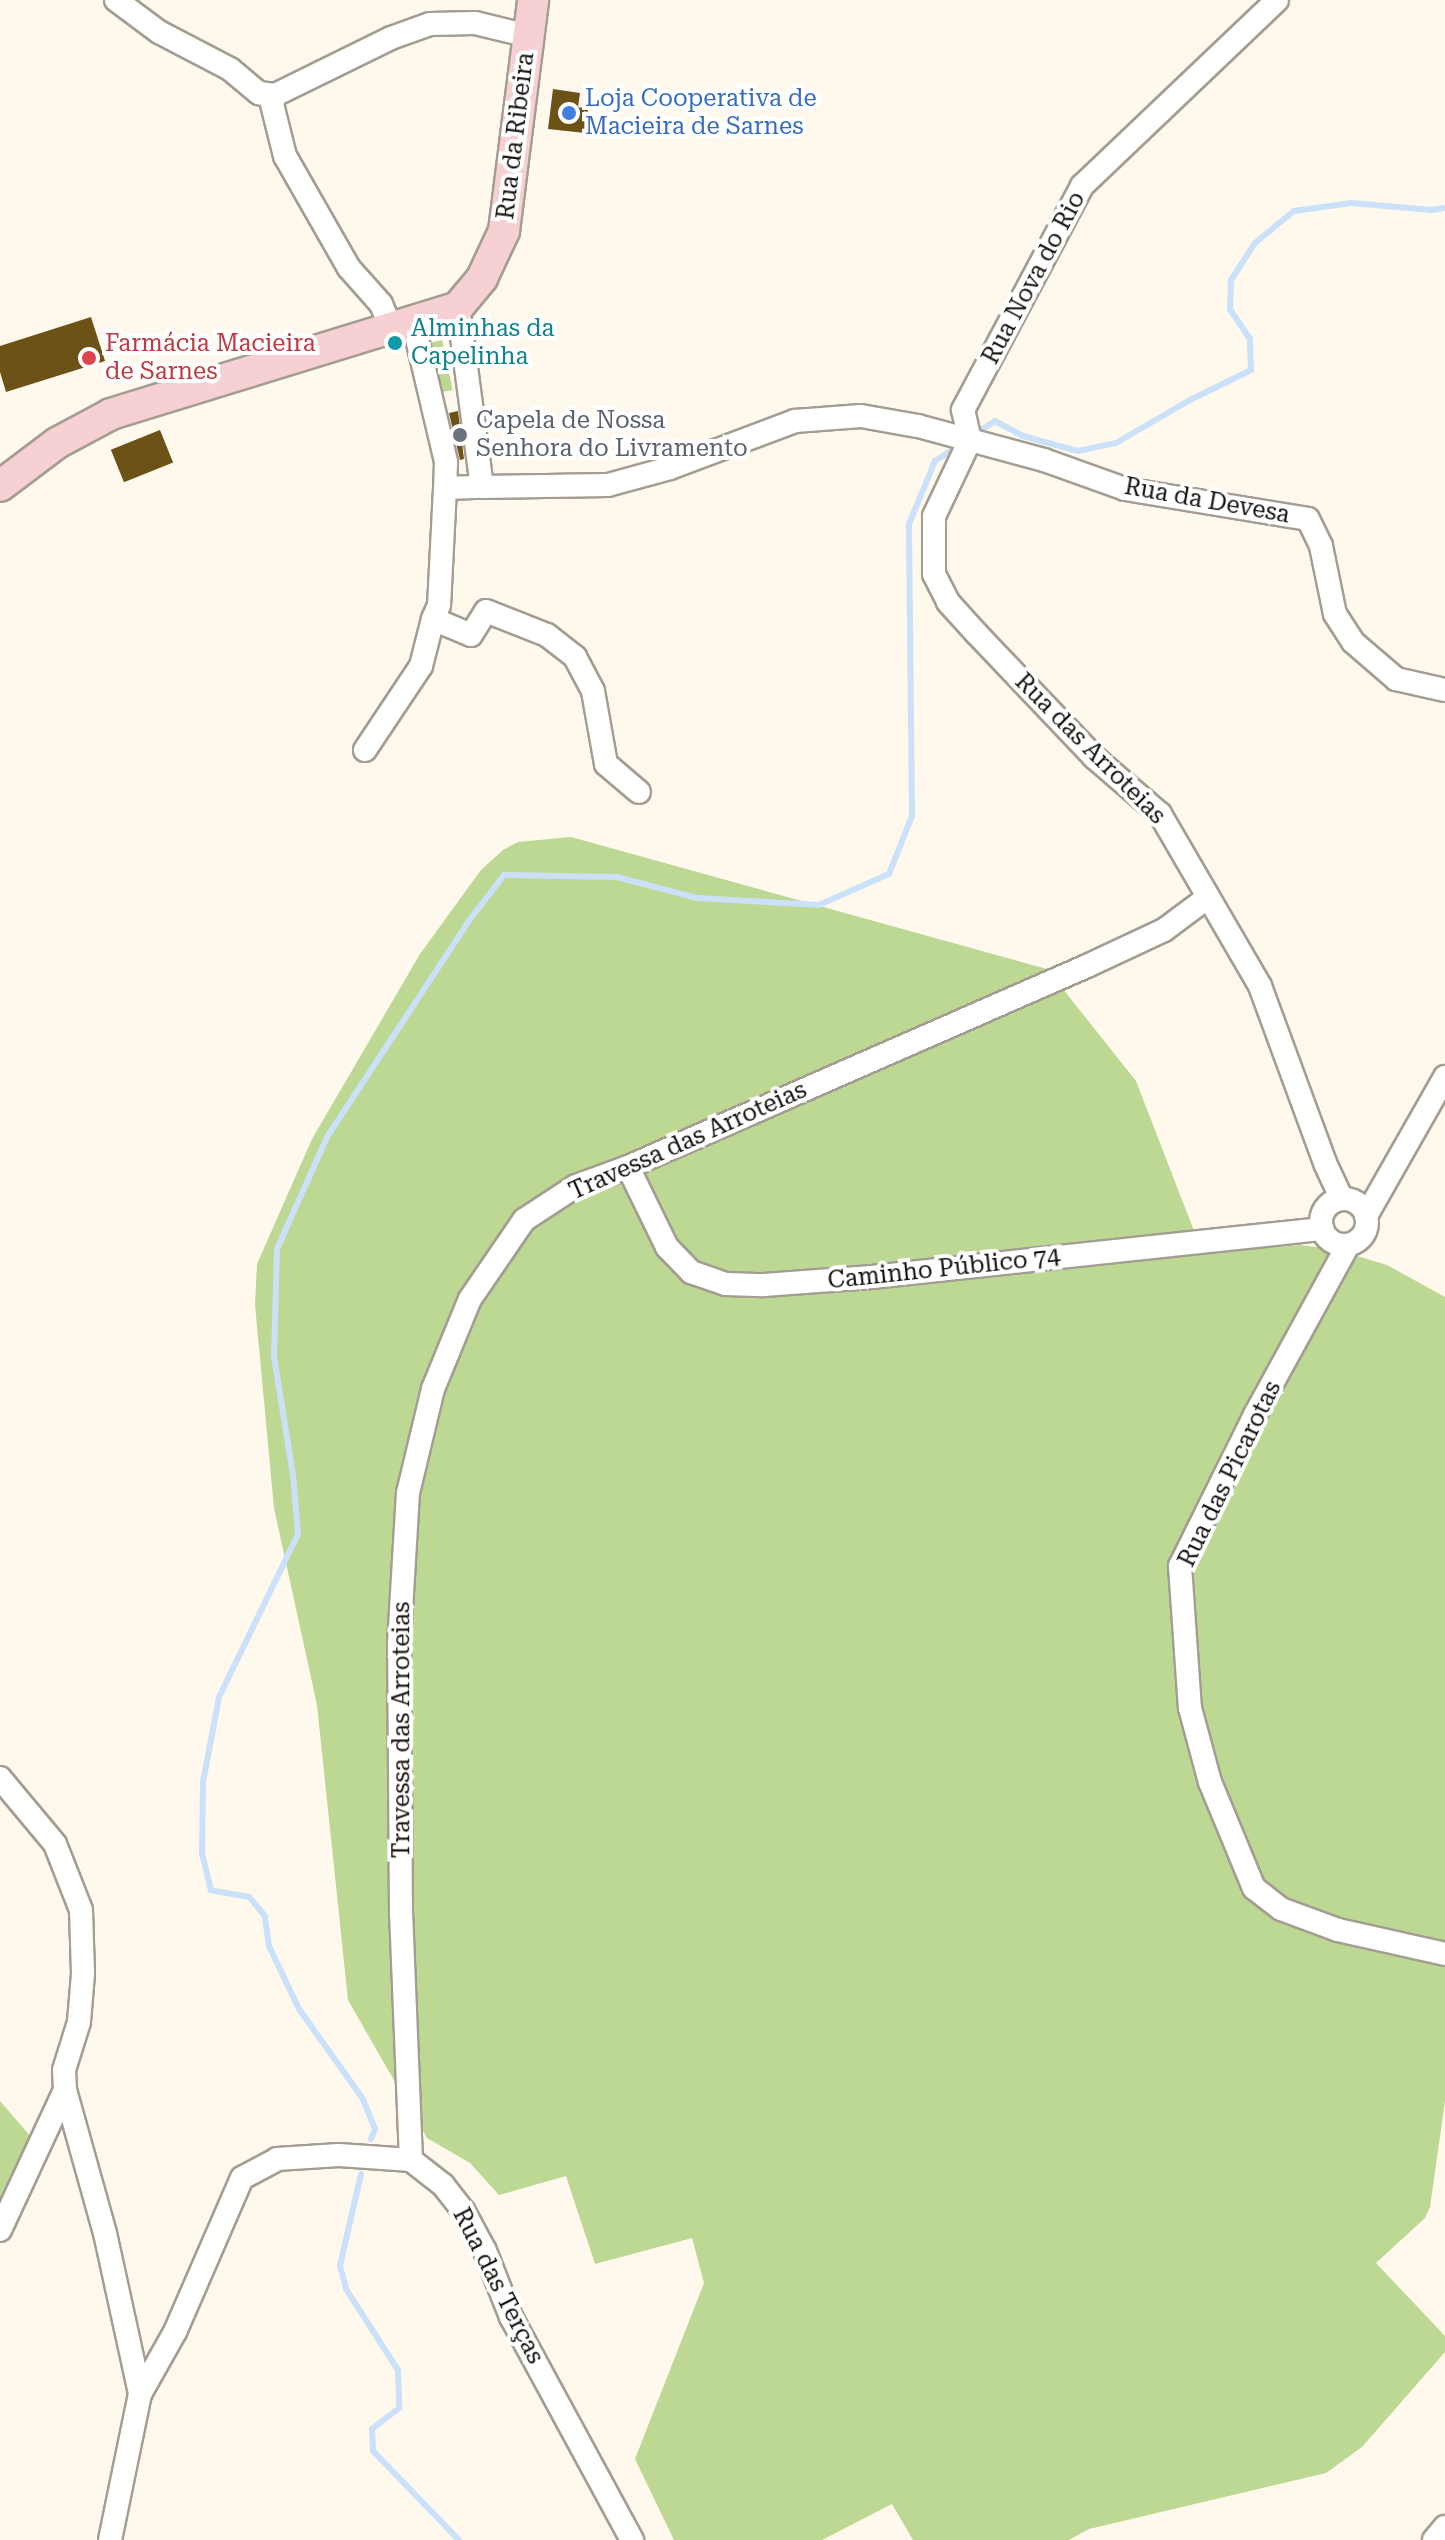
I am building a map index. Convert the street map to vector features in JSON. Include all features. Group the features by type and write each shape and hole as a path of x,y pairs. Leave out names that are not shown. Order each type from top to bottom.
{"main road":[{"name":"Rua da Ribeira","path":"458,307 482,278 504,231 533,0"},
{"path":"0,486 57,443 111,414 458,307"}],"street":[{"path":"116,0 159,32 230,69 259,93 275,95 391,38 430,24 475,23 529,36"},
{"name":"Rua Nova do Rio","path":"970,440 963,410 1082,186 1277,0"},
{"path":"275,95 272,104 285,156 349,268 402,325 446,462 439,605 421,666 365,750"},
{"path":"458,307 482,487"},
{"path":"445,488 608,485 670,468 795,421 861,416 970,440"},
{"name":"Rua da Devesa","path":"970,440 1044,460 1125,489 1308,519 1321,546 1335,614 1353,642 1396,679 1445,690"},
{"name":"Rua das Arroteias","path":"970,440 934,516 934,574 948,602 977,634 1094,757 1160,814 1260,986 1325,1163 1342,1199"},
{"path":"433,619 471,635 486,611 547,635 575,657 593,691 606,764 639,792"},
{"name":"Travessa das Arroteias","path":"411,2160 401,1914 399,1644 408,1493 433,1389 470,1299 524,1220 576,1186 628,1167 1100,960 1164,930 1207,898"},
{"path":"1366,1216 1356,1202 1342,1199 1325,1208 1322,1229 1331,1242 1348,1245 1364,1234 1366,1216 1445,1077"},
{"name":"Caminho Público 74","path":"628,1167 667,1247 691,1272 726,1284 764,1285 872,1277 1322,1229"},
{"name":"Rua das Picarotas","path":"1348,1245 1255,1415 1180,1566 1190,1708 1210,1782 1254,1888 1281,1909 1338,1930 1445,1954"},
{"path":"0,1778 55,1844 81,1910 83,1974 79,2022 64,2070 65,2090 105,2233 140,2394"},
{"path":"0,2230 65,2090"},
{"path":"110,2540 140,2394 175,2332 242,2178 277,2159 339,2155 411,2160"},
{"name":"Rua das Terças","path":"411,2160 443,2185 464,2212 485,2251 511,2317 632,2540"},
{"path":"1434,2540 1445,2527"}],"green space":[{"path":"442,340 453,390 440,393 429,343"},
{"path":"571,837 1047,969 1136,1081 1203,1254 1299,1245 1334,1249 1387,1265 1445,1297 1445,2101 1430,2207 1425,2218 1376,2263 1445,2336 1445,2352 1362,2447 1326,2473 1089,2529 1069,2540 913,2540 892,2504 822,2540 674,2540 635,2459 704,2283 692,2238 595,2264 566,2176 499,2195 470,2163 427,2138 348,2000 317,1705 274,1508 255,1305 257,1264 312,1139 420,954 481,870 503,850 518,842"},
{"path":"0,2101 32,2138 0,2212"}],"building":[{"name":"Loja Cooperativa de Macieira de Sarnes","path":"553,89 580,93 578,107 588,109 585,133 548,129"},
{"path":"91,317 105,361 6,392 0,372 0,346"},
{"path":"458,411 464,459 460,460 449,413"},
{"path":"160,430 173,462 124,482 111,450"}],"waterway":[{"path":"984,428 995,421 1023,436 1078,451 1116,443 1190,400 1251,370 1250,339 1230,309 1231,280 1255,243 1294,211 1351,203 1432,210 1445,208"},
{"path":"371,2139 375,2129 363,2099 299,2009 269,1946 265,1916 249,1897 211,1890 202,1854 203,1782 219,1697 298,1534 293,1475 274,1356 277,1249 327,1137 468,922 504,875 617,877 697,898 819,905 889,874 912,816 909,524 935,461 955,448"},
{"path":"361,2174 340,2266 346,2289 398,2370 399,2408 372,2429 373,2451 459,2540"}],"place":[{"name":"Loja Cooperativa de Macieira de Sarnes","path":"569,113"},
{"name":"Alminhas da Capelinha","path":"395,343"},
{"name":"Farmácia Macieira de Sarnes","path":"89,358"},
{"name":"Capela de Nossa Senhora do Livramento","path":"460,435"}]}
